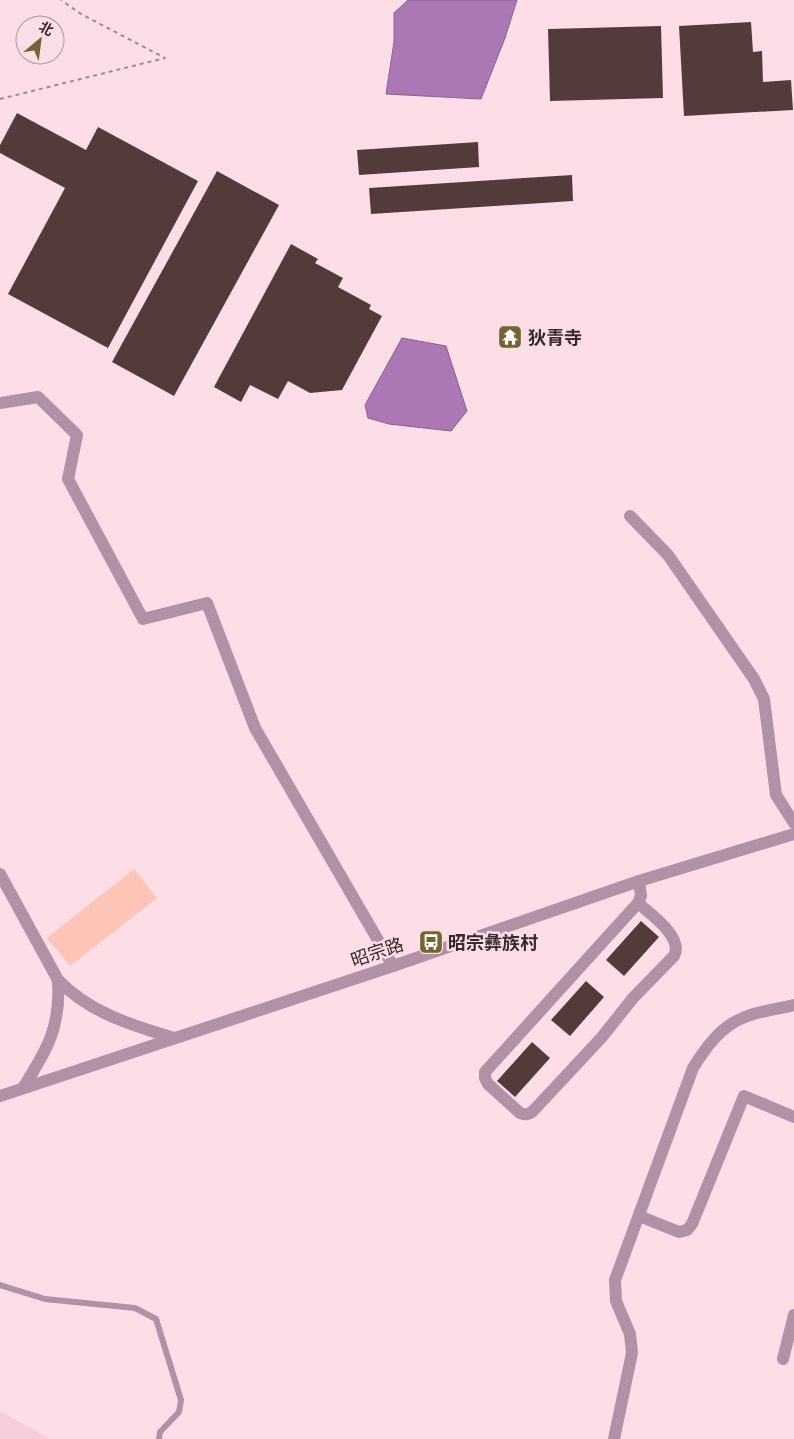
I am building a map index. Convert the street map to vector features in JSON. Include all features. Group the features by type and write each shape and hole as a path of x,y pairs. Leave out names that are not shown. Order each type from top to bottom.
{"street":[{"path":"0,403 38,397 77,435 68,479 143,619 207,603 254,728 393,966"},
{"path":"630,516 668,555 754,679 764,699 776,795 794,823"},
{"name":"昭宗路","path":"0,1096 393,966 639,881 794,834"},
{"path":"0,874 58,980 72,995 126,1023 174,1038"},
{"path":"638,903 669,931 675,940 676,952 674,956 633,998 602,1037 534,1110 530,1114 520,1113 488,1084 485,1072 638,903 641,896 639,881"},
{"path":"23,1088 51,1040 59,1002 58,980"},
{"path":"614,1439 632,1353 630,1334 616,1301 615,1280 694,1068 705,1049 722,1030 744,1017 794,1005"},
{"path":"639,1216 679,1232 687,1230 692,1224 744,1096 794,1117"},
{"path":"783,1359 794,1315"}],"lane":[{"path":"0,1285 45,1299 136,1308 156,1319 181,1400 179,1412 160,1432 159,1439"}],"path":[{"path":"0,99 165,58 81,14 61,0"}],"shaded area":[{"path":"408,0 517,0 505,38 481,99 386,94 394,42 394,13"},
{"path":"402,338 446,346 467,411 451,431 389,424 368,418 365,405"},
{"path":"134,869 157,898 70,966 47,938"},
{"path":"0,1411 50,1439 0,1439"}],"building":[{"path":"751,22 753,52 762,51 763,82 791,80 793,110 684,116 679,26"},
{"path":"661,26 663,98 550,101 548,29"},
{"path":"17,113 86,150 98,127 198,181 108,348 8,294 65,188 0,153 0,145"},
{"path":"478,142 479,167 359,175 357,150"},
{"path":"217,171 279,205 174,396 112,362"},
{"path":"572,175 573,201 371,214 369,188"},
{"path":"291,244 318,259 315,263 343,278 338,287 371,305 369,309 382,316 342,390 310,393 288,381 278,399 250,385 241,402 214,387"},
{"path":"641,921 659,937 624,976 606,960"},
{"path":"586,981 604,997 570,1036 551,1020"},
{"path":"532,1042 550,1058 515,1097 497,1081"}],"place":[{"name":"狄青寺","path":"510,337"},
{"name":"昭宗彝族村","path":"431,942"}]}
